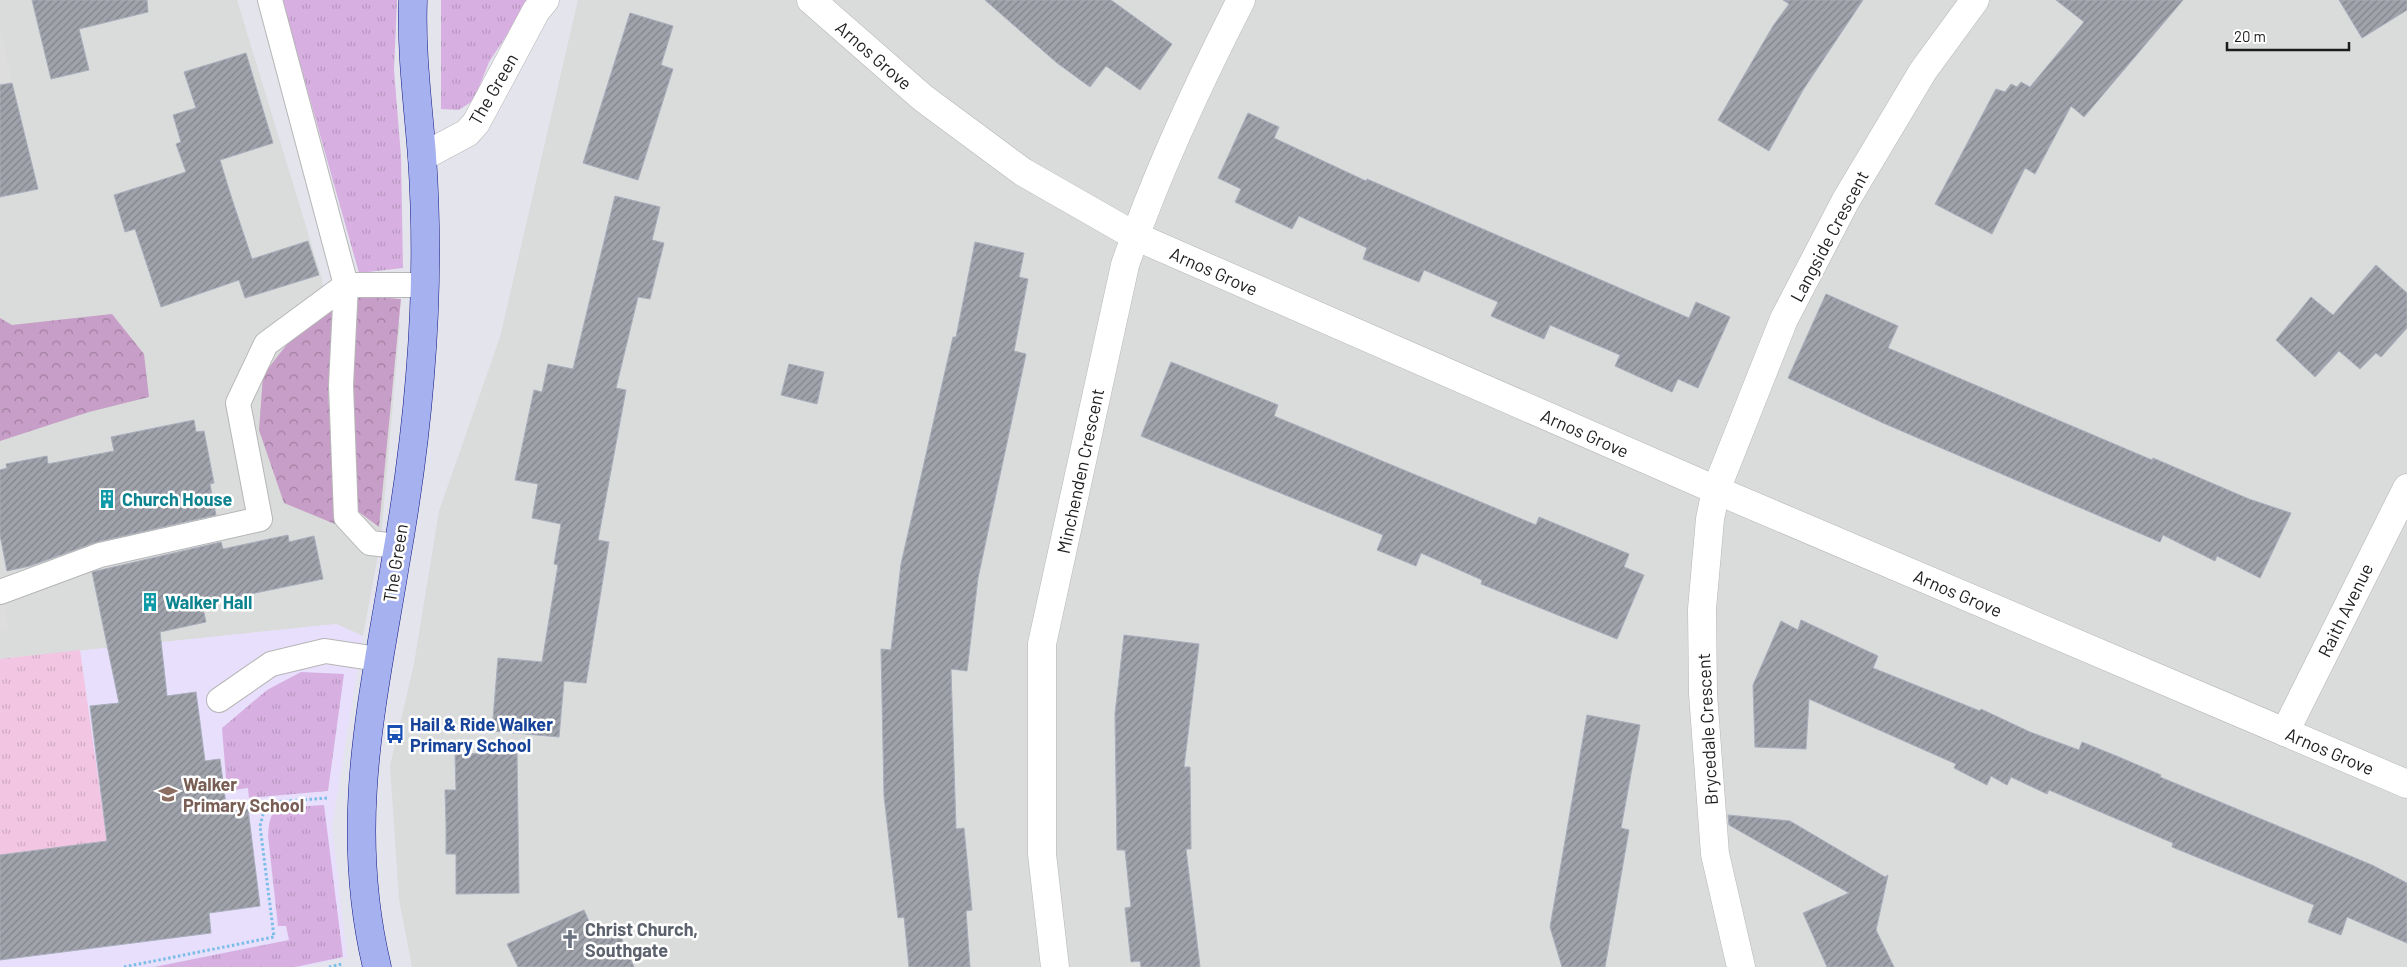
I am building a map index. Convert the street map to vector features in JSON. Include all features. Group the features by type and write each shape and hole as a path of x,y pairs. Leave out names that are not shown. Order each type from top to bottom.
{"main road":[{"name":"The Green","path":"376,967 362,885 361,795 365,745 398,546 420,376 424,285 422,157 414,83 413,0"}],"street":[{"name":"The Green","path":"422,157 467,133 476,123 536,11 545,0"},
{"name":"Arnos Grove","path":"811,0 923,98 1023,172 1135,236 1716,490 2407,784"},
{"name":"Minchenden Crescent","path":"1056,967 1042,854 1042,644 1125,265 1135,236 1196,93 1240,0"},
{"name":"Langside Crescent","path":"1716,490 1784,319 1846,200 1923,71 1975,0"},
{"name":"Raith Avenue","path":"2285,732 2407,488"},
{"name":"Brycedale Crescent","path":"1716,490 1710,519 1702,609 1703,694 1715,854 1740,967"}],"lane":[{"path":"270,0 346,285 341,385 346,517 370,543 398,546"},
{"path":"0,592 100,556 260,520 238,403 266,344 346,285 424,285"},
{"path":"219,700 271,664 325,652 378,659"}],"path":[{"path":"124,967 274,936 260,826 264,811 272,802 361,795"}],"shaded area":[{"path":"0,0 237,0 322,279 328,314 400,323 381,539 363,636 336,624 0,659"},
{"path":"578,0 2407,0 2407,967 412,967 399,899 390,766 414,664 439,511 500,337"},
{"path":"0,29 12,81 0,83"},
{"path":"0,582 9,630 0,632"},
{"name":"Walker Primary School","path":"336,624 363,636 332,827 347,957 303,967 0,967 0,659"}],"green space":[{"path":"282,0 397,0 394,70 401,156 403,268 359,273"},
{"path":"441,0 530,0 489,62 474,100 459,110 441,109"},
{"path":"355,295 401,299 379,527 355,509 349,385"},
{"path":"337,304 328,388 335,524 284,503 259,430 263,375 295,334"},
{"path":"112,314 144,354 149,397 89,412 0,441 0,318 12,325"},
{"path":"80,650 107,841 0,855 0,659"},
{"path":"301,672 344,674 328,791 249,798 248,788 227,791 222,728 267,690"},
{"path":"324,805 343,957 295,967 154,967 289,940 286,926 278,926 268,836 270,820 278,808"}],"building":[{"path":"32,0 147,0 148,12 79,29 89,70 51,79"},
{"path":"985,0 1111,0 1172,44 1140,90 1106,66 1090,87 1057,63"},
{"path":"1783,0 1863,0 1803,90 1769,151 1718,120 1773,26 1789,4"},
{"path":"2056,0 2183,0 2084,117 2071,106 2035,174 2025,168 1992,234 1935,204 1996,89 2005,92 2011,84 2017,87 2021,82 2030,87 2084,22"},
{"path":"2339,0 2407,0 2407,10 2362,38"},
{"path":"630,13 673,26 661,65 673,69 638,180 583,163"},
{"path":"246,53 273,143 220,160 231,196 252,259 308,241 319,275 245,298 239,280 161,307 135,229 125,232 114,195 186,172 176,144 181,142 173,115 196,108 184,72"},
{"path":"12,83 38,189 0,197 0,85"},
{"path":"1248,113 1279,127 1274,138 1366,181 1367,179 1689,318 1696,302 1730,317 1698,388 1678,379 1672,392 1615,366 1620,355 1550,325 1544,339 1491,316 1498,302 1424,270 1419,282 1363,259 1367,248 1299,216 1292,229 1235,202 1241,189 1218,178"},
{"path":"615,196 660,207 652,240 664,243 650,299 638,297 616,388 626,390 598,540 609,542 586,683 564,681 559,737 492,731 498,658 542,662 558,565 554,564 561,524 532,518 538,484 515,480 534,390 542,392 548,364 573,369"},
{"path":"975,242 1024,253 1019,277 1028,279 1014,351 1026,354 978,578 967,671 951,669 956,829 964,828 972,910 966,911 970,967 909,967 904,917 898,918 884,796 881,649 891,650 901,564 953,337 956,337"},
{"path":"2376,265 2407,293 2407,328 2381,357 2376,353 2360,369 2339,351 2315,377 2276,340 2311,297 2333,315"},
{"path":"1826,294 1898,326 1888,348 2152,460 2153,458 2249,499 2291,513 2260,578 2217,556 2215,561 2163,535 2160,542 1883,423 1788,378"},
{"path":"1171,362 1278,405 1274,416 1536,525 1539,517 1629,554 1624,567 1644,575 1617,639 1481,584 1482,580 1421,553 1416,566 1377,550 1383,535 1141,436"},
{"path":"789,364 824,372 817,404 781,395"},
{"name":"Church House","path":"194,420 196,432 204,431 214,483 210,484 216,515 97,542 30,566 7,571 0,535 0,470 7,468 6,464 47,456 48,464 114,451 111,437"},
{"path":"288,535 289,542 314,536 323,579 202,604 206,622 160,632 167,696 196,692 205,761 220,759 227,812 248,809 260,906 209,913 211,933 0,960 0,855 107,841 90,706 119,703 92,572 221,542 223,549"},
{"path":"1801,620 1878,656 1873,668 1980,711 1981,709 2030,732 2079,750 2082,742 2161,775 2160,777 2372,865 2407,883 2407,943 2347,917 2341,935 2308,922 2314,905 2172,847 2173,843 2049,790 2047,794 2011,777 2007,785 1991,776 1987,785 1954,768 1956,764 1809,699 1806,749 1755,747 1753,685 1781,621 1798,630"},
{"path":"1124,635 1199,644 1184,767 1190,767 1191,849 1186,849 1200,967 1141,967 1140,961 1131,962 1125,908 1131,907 1125,850 1117,850 1115,714"},
{"path":"1587,715 1640,725 1621,828 1629,830 1605,967 1562,967 1550,927"},
{"path":"517,753 519,893 456,894 456,854 446,854 445,790 456,790 455,754"},
{"path":"1728,815 1790,821 1885,877 1888,875 1876,930 1894,967 1827,967 1803,913 1849,893 1729,825"},
{"name":"Christ Church, Southgate","path":"584,910 595,935 616,925 634,967 518,967 507,944"}],"place":[{"name":"Church House","path":"107,499"},
{"name":"Walker Hall","path":"150,602"},
{"name":"Hail & Ride Walker Primary School","path":"395,734"},
{"name":"Walker Primary School","path":"168,794"},
{"name":"Christ Church, Southgate","path":"570,939"}]}
